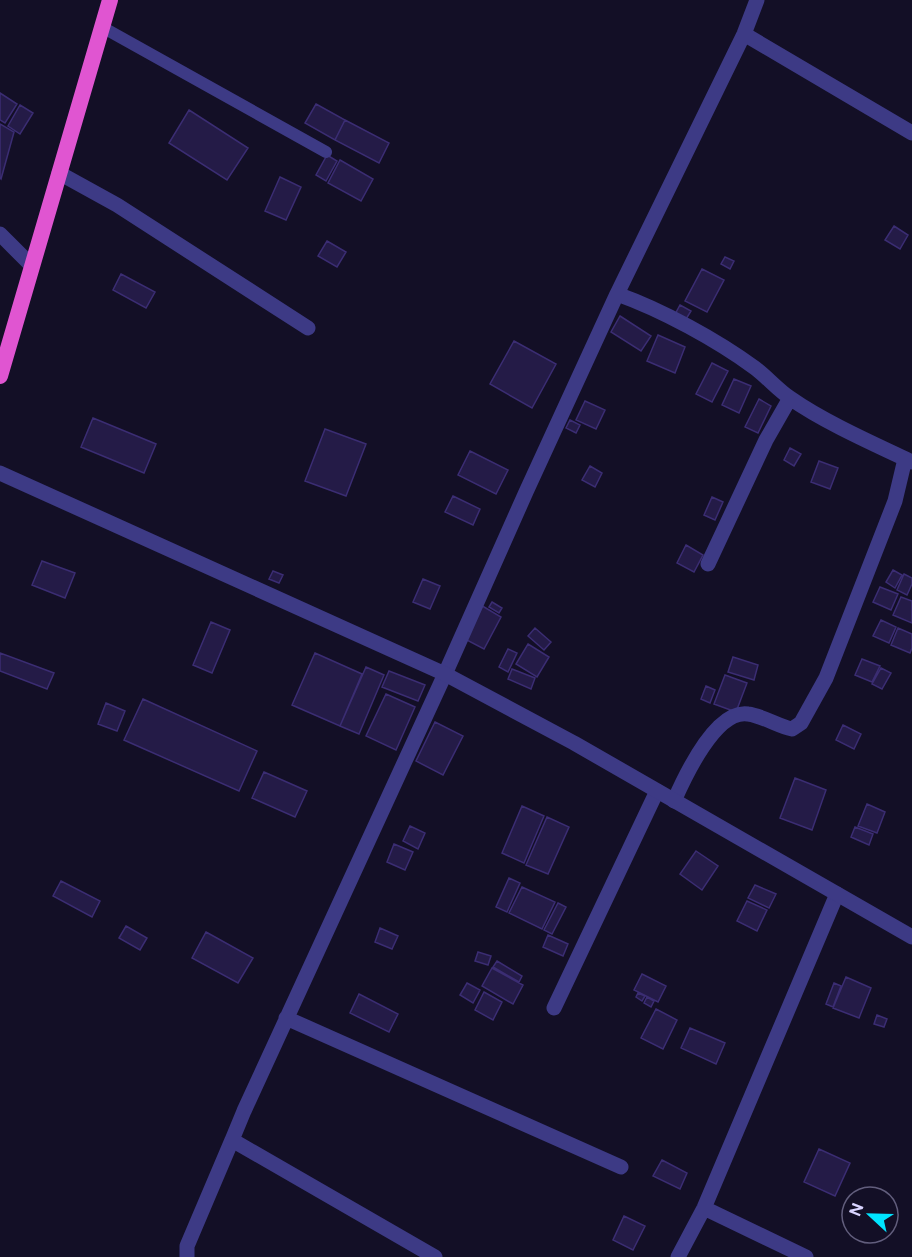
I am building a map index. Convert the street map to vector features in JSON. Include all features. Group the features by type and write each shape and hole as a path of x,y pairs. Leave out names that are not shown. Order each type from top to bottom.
{"highway":[{"path":"0,376 110,0"}],"street":[{"path":"187,1257 187,1246 286,1018 617,294 744,34 757,0"},
{"path":"744,34 912,133"},
{"path":"60,173 117,205 308,328"},
{"path":"0,234 31,265"},
{"path":"617,294 634,300 702,334 754,368 790,398 909,461 846,630 826,678 801,723 792,729 749,714 737,714 725,720 714,732 685,775 674,801"},
{"path":"708,564 766,440 790,398"},
{"path":"0,472 445,674 574,743 912,937"},
{"path":"554,1008 657,791"},
{"path":"678,1257 704,1208 837,894"},
{"path":"286,1018 621,1167"},
{"path":"232,1140 435,1257"},
{"path":"704,1208 806,1257"}],"lane":[{"path":"102,27 326,152"}],"building":[{"path":"0,93 17,104 5,123 0,120"},
{"path":"316,104 345,120 335,140 305,123"},
{"path":"20,105 33,113 20,134 8,126"},
{"path":"189,110 248,148 227,180 169,143"},
{"path":"345,120 389,143 379,163 335,140"},
{"path":"0,124 14,132 1,179 0,178"},
{"path":"327,155 337,161 326,181 316,175"},
{"path":"340,160 373,179 361,201 328,183"},
{"path":"280,177 301,187 286,220 265,211"},
{"path":"894,226 908,235 900,249 885,240"},
{"path":"327,241 346,252 337,267 318,256"},
{"path":"725,257 734,261 730,269 721,264"},
{"path":"702,269 724,280 707,312 685,301"},
{"path":"121,274 155,292 146,308 113,290"},
{"path":"680,305 691,311 683,324 673,318"},
{"path":"620,316 651,336 641,351 611,332"},
{"path":"658,335 685,347 675,373 647,361"},
{"path":"514,341 556,364 532,408 490,384"},
{"path":"712,363 728,371 712,402 696,394"},
{"path":"734,379 751,386 739,413 722,405"},
{"path":"759,399 771,406 758,433 745,427"},
{"path":"585,401 605,410 596,429 576,420"},
{"path":"93,418 156,444 144,473 81,447"},
{"path":"570,420 580,425 576,433 566,428"},
{"path":"325,429 366,444 346,496 305,481"},
{"path":"790,448 801,454 794,466 784,460"},
{"path":"470,451 508,470 496,494 458,475"},
{"path":"819,461 838,468 830,489 811,482"},
{"path":"590,466 602,473 595,487 582,480"},
{"path":"453,496 480,509 473,525 445,512"},
{"path":"712,497 723,502 715,520 704,515"},
{"path":"686,545 703,555 694,572 677,563"},
{"path":"42,561 75,573 65,598 32,585"},
{"path":"893,570 902,575 895,588 886,582"},
{"path":"273,571 283,575 279,583 269,579"},
{"path":"904,574 912,578 907,595 897,590"},
{"path":"423,579 440,586 430,609 413,602"},
{"path":"880,587 898,594 891,610 873,602"},
{"path":"901,597 912,601 912,623 893,615"},
{"path":"492,602 502,608 499,613 489,607"},
{"path":"479,604 501,617 484,649 461,637"},
{"path":"881,620 896,627 889,643 873,636"},
{"path":"211,622 230,630 212,673 193,665"},
{"path":"535,628 551,642 544,650 528,636"},
{"path":"898,628 912,634 910,653 891,645"},
{"path":"528,644 549,657 537,677 516,664"},
{"path":"508,649 517,653 508,672 499,667"},
{"path":"0,653 54,673 47,689 0,671"},
{"path":"315,653 362,674 340,726 292,705"},
{"path":"733,657 758,665 754,680 728,672"},
{"path":"862,659 880,666 872,682 855,675"},
{"path":"366,667 384,675 359,734 340,726"},
{"path":"881,668 891,673 882,689 872,684"},
{"path":"512,669 535,678 531,689 508,679"},
{"path":"389,671 425,685 418,701 382,687"},
{"path":"725,675 747,683 736,712 714,704"},
{"path":"706,686 715,690 710,703 701,699"},
{"path":"386,694 415,707 396,750 366,736"},
{"path":"143,699 257,751 239,791 124,740"},
{"path":"106,703 125,711 117,731 98,724"},
{"path":"435,722 463,736 443,775 416,761"},
{"path":"843,725 861,734 854,749 836,740"},
{"path":"264,772 307,791 295,817 252,798"},
{"path":"795,778 826,790 812,830 780,818"},
{"path":"867,804 885,812 877,833 858,826"},
{"path":"522,806 544,816 524,863 502,853"},
{"path":"547,817 569,827 548,874 526,865"},
{"path":"410,826 425,833 418,849 403,841"},
{"path":"855,827 873,834 869,845 851,837"},
{"path":"394,844 413,852 405,870 387,862"},
{"path":"696,851 718,866 702,890 680,874"},
{"path":"509,878 520,883 507,912 496,907"},
{"path":"61,881 100,901 92,917 53,896"},
{"path":"755,885 776,894 769,908 748,898"},
{"path":"522,887 555,902 542,929 509,913"},
{"path":"747,901 767,910 757,931 737,921"},
{"path":"558,903 566,907 552,934 544,930"},
{"path":"126,926 147,938 140,950 119,938"},
{"path":"380,928 398,936 392,949 375,942"},
{"path":"206,932 253,958 238,983 192,958"},
{"path":"548,935 568,944 563,956 543,947"},
{"path":"478,952 491,956 488,965 475,961"},
{"path":"497,961 522,976 519,982 493,967"},
{"path":"492,968 523,985 513,1004 482,986"},
{"path":"642,974 666,986 658,1002 634,990"},
{"path":"846,977 871,988 859,1018 833,1008"},
{"path":"467,983 480,990 473,1003 460,995"},
{"path":"834,983 841,986 833,1007 826,1004"},
{"path":"484,992 502,1002 493,1020 475,1010"},
{"path":"638,993 645,996 642,1001 636,997"},
{"path":"359,994 398,1014 389,1032 350,1013"},
{"path":"647,997 654,1001 651,1007 644,1003"},
{"path":"656,1009 677,1020 663,1049 641,1038"},
{"path":"877,1015 887,1019 884,1027 874,1024"},
{"path":"690,1028 725,1043 716,1064 681,1048"},
{"path":"819,1149 850,1163 835,1196 804,1182"},
{"path":"662,1160 687,1173 680,1189 653,1176"},
{"path":"624,1216 645,1226 633,1250 613,1240"}]}
